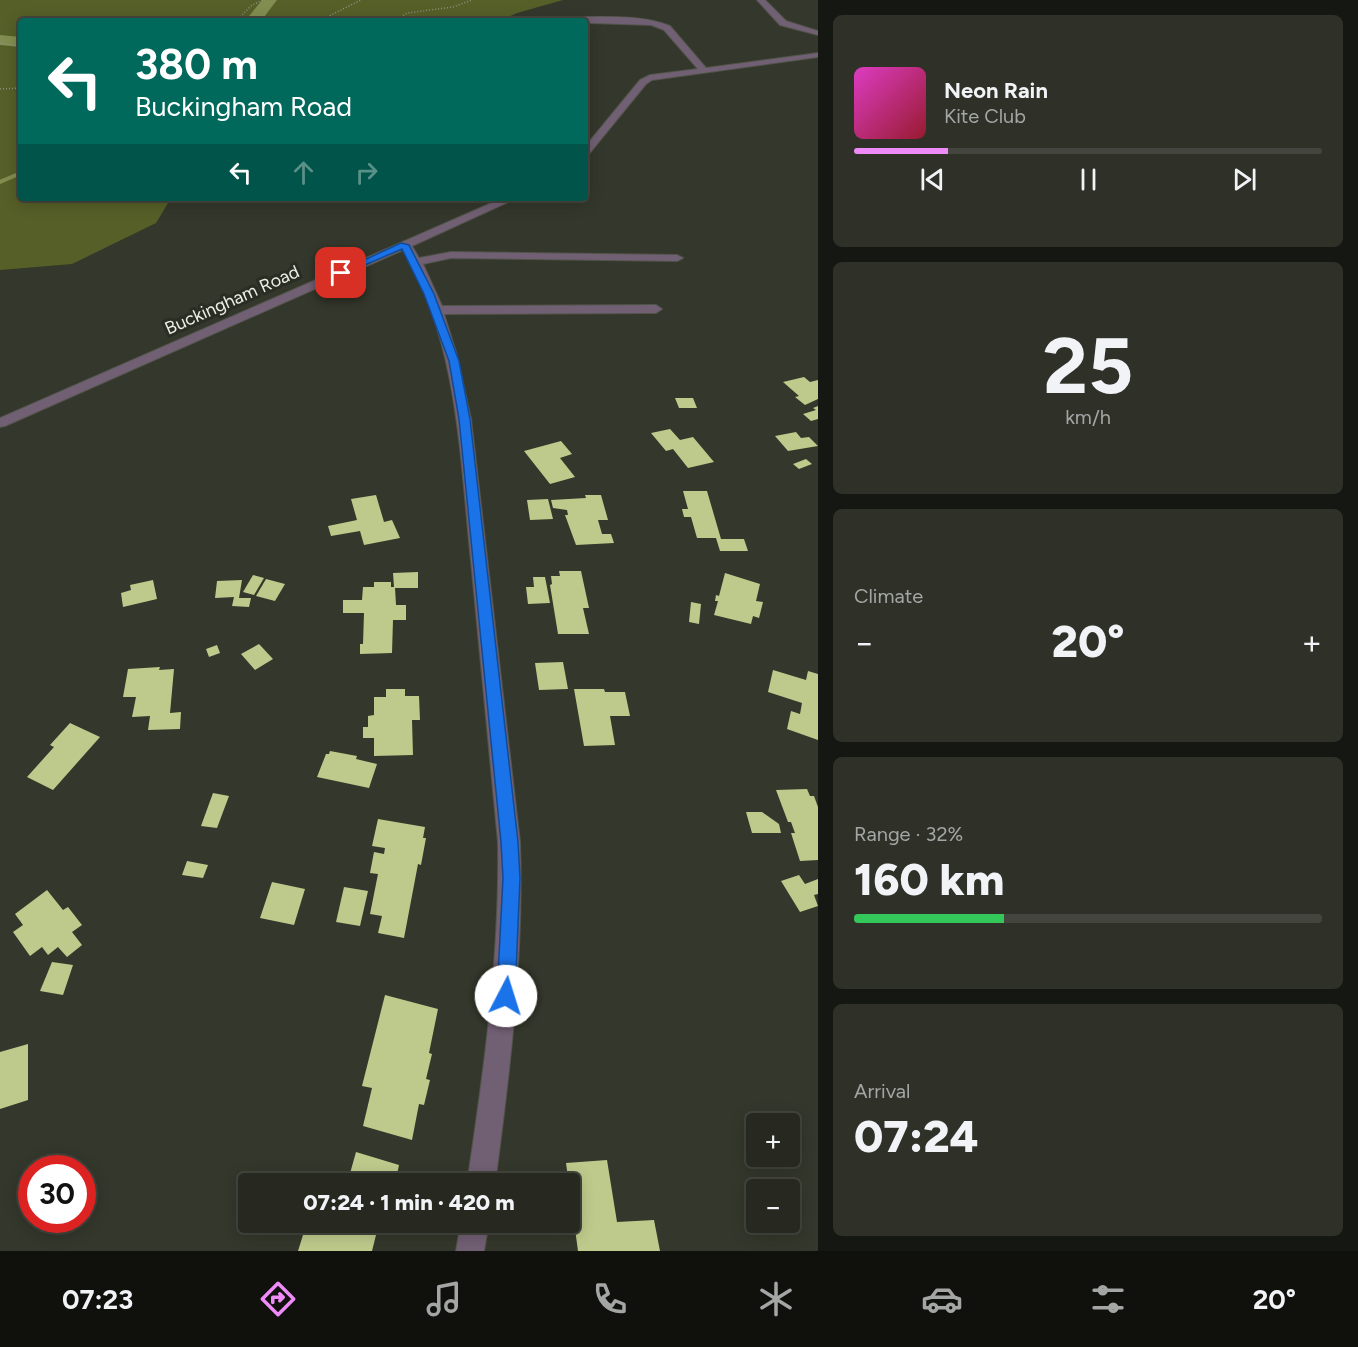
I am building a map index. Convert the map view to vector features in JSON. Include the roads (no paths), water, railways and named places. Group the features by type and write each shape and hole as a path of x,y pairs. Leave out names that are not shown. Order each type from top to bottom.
{"street":[{"path":"761,0 783,23 818,33"},
{"path":"588,19 632,20 667,28 703,70"},
{"path":"588,149 646,80 656,76 818,55"},
{"name":"Buckingham Road","path":"0,423 410,253 506,201"},
{"path":"482,1173 508,975 511,878 509,842 464,419 454,361 410,253 677,258"},
{"path":"435,310 656,309"},
{"path":"470,1251 473,1233"}],"waterway":[{"path":"255,18 270,0"},
{"path":"0,40 18,42"},
{"path":"0,182 18,174"}]}
